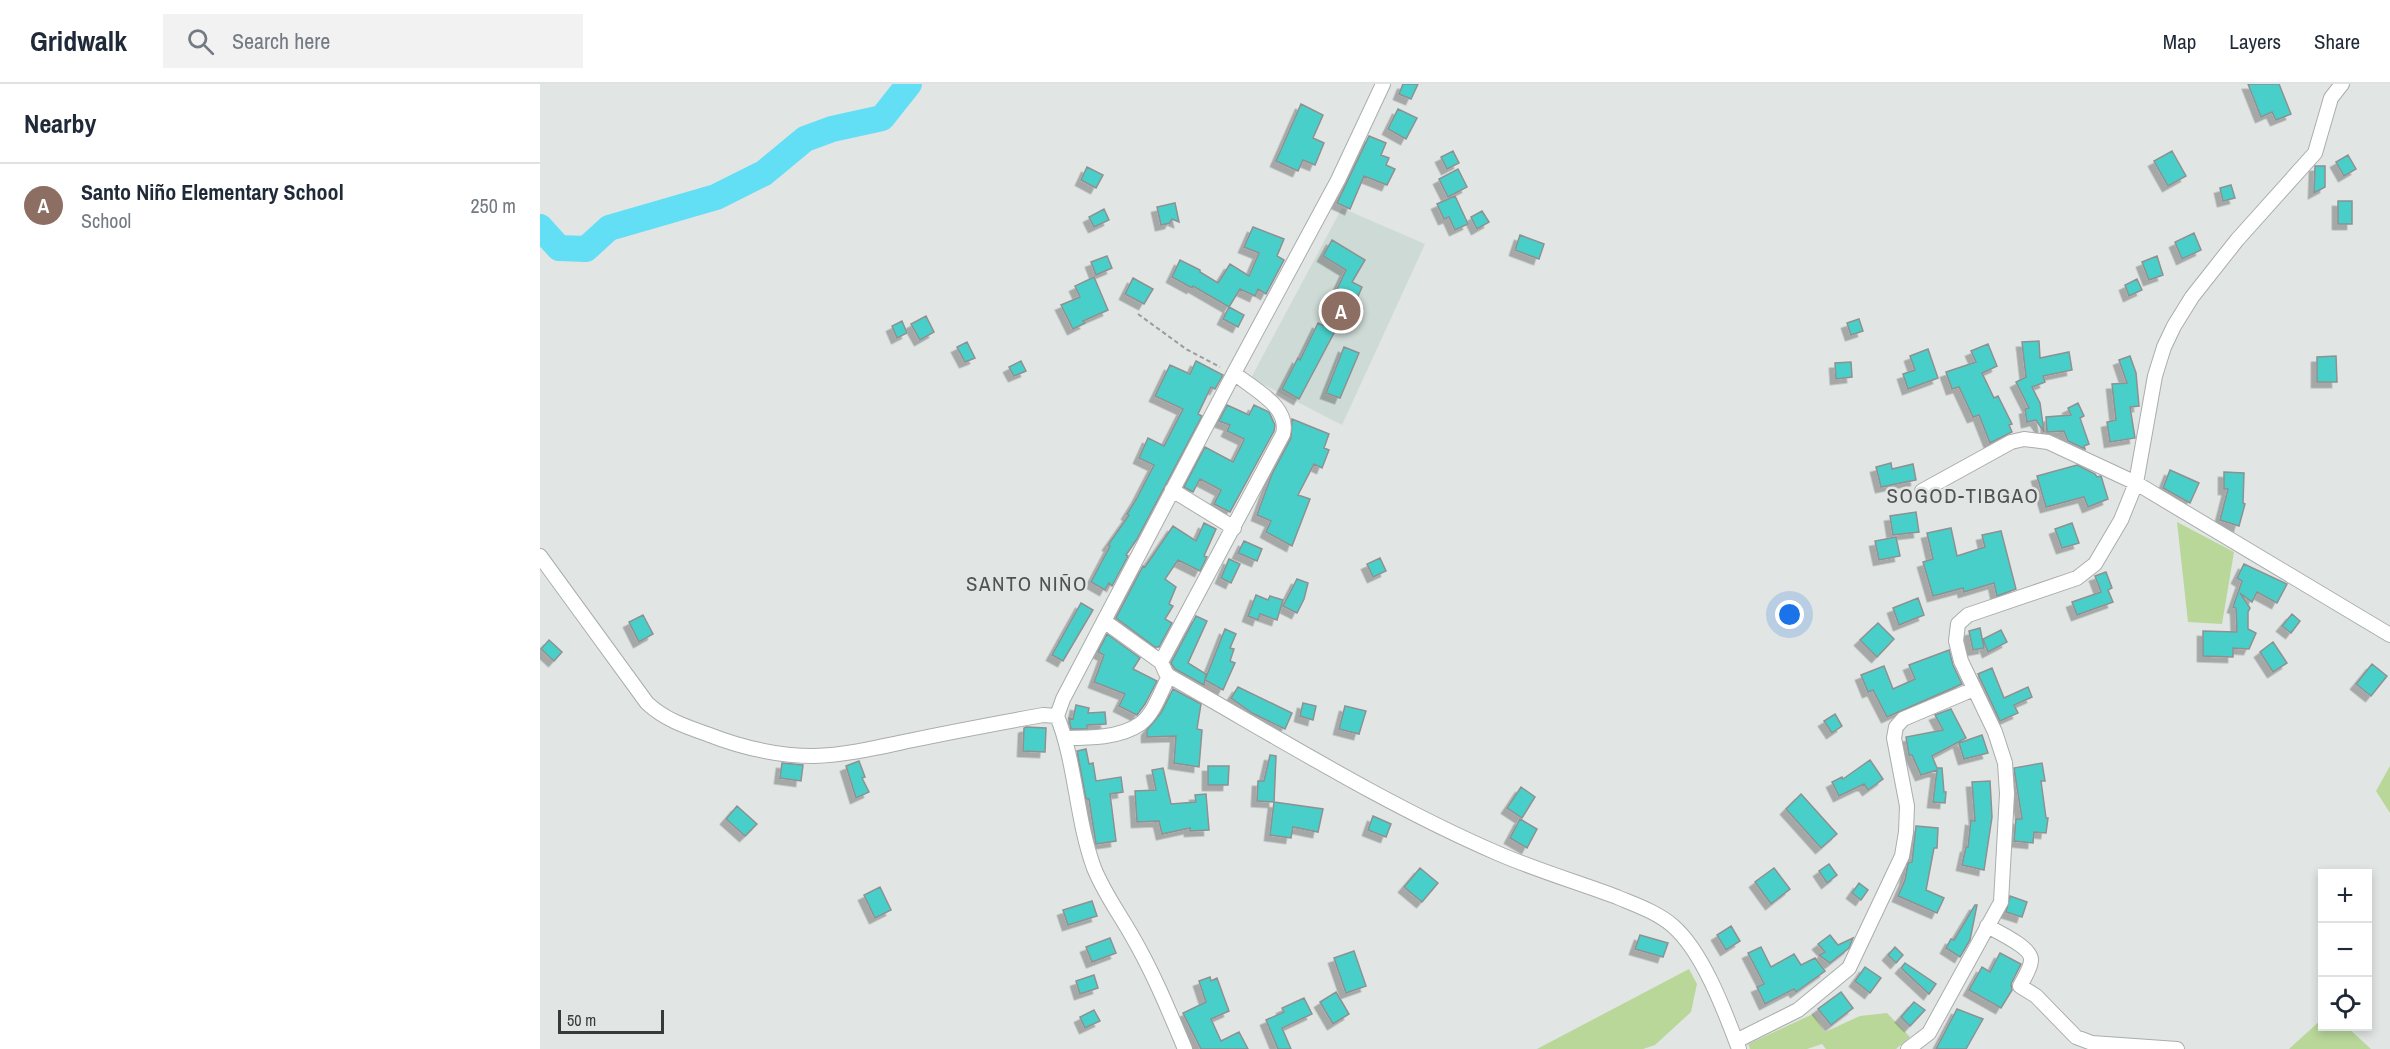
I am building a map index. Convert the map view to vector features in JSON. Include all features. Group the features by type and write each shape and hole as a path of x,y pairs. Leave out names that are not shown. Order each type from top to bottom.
{"street":[{"path":"1185,1049 1152,974 1132,935 1102,888 1093,865 1073,781 1066,738 1057,716 1063,699 1172,490 1338,180 1383,84"},
{"path":"1908,1049 1929,1033 2001,902 2007,794 2005,763 1995,732 1959,651 1956,630 1958,624 1968,615 2077,578 2095,564 2121,519 2136,483 2155,376 2164,347 2174,326 2192,297 2237,240 2315,153 2331,98 2342,84"},
{"path":"1161,662 1286,426 1282,412 1234,373"},
{"path":"1922,491 1994,451 2024,439 2048,442 2063,447 2136,483 2390,635"},
{"path":"1172,490 1234,528"},
{"path":"540,556 647,702 659,714 714,737 748,747 790,755 814,756 876,747 1043,716 1057,716"},
{"path":"1104,621 1161,662 1169,676 1442,828 1499,854 1653,912 1679,932 1699,958 1737,1045 1798,1010 1848,968 1902,856 1907,806 1894,738 1896,727 1903,719 1974,689"},
{"path":"1066,738 1091,738 1125,731 1141,723 1151,711 1169,676"},
{"path":"1987,926 2027,949 2031,962 2020,986 2036,996 2076,1037 2092,1043 2177,1049"}],"path":[{"path":"1138,314 1186,349 1234,373"}],"shaded area":[{"path":"1342,208 1425,244 1342,425 1251,378"}],"green space":[{"path":"2177,522 2234,552 2222,624 2188,622"},
{"path":"2390,766 2390,813 2376,791"},
{"path":"1689,969 1697,984 1691,1012 1655,1045 1643,1049 1537,1049"},
{"path":"1887,1013 1910,1037 1896,1049 1826,1049 1822,1044 1807,1049 1750,1049 1748,1044 1813,1014 1825,1032 1860,1016"},
{"path":"2318,1023 2318,1031 2351,1031 2371,1049 2289,1049"}],"building":[{"path":"1403,84 1418,84 1411,99 1399,94"},
{"path":"2248,84 2279,84 2291,114 2276,120 2272,112 2261,117"},
{"path":"1301,104 1323,115 1313,138 1324,143 1315,165 1303,160 1298,171 1276,161"},
{"path":"1398,109 1417,118 1406,139 1388,129"},
{"path":"1369,136 1386,143 1381,155 1389,158 1386,165 1395,169 1387,185 1364,176 1350,209 1337,203"},
{"path":"1453,151 1459,163 1447,169 1441,157"},
{"path":"2172,151 2186,176 2168,186 2154,161"},
{"path":"2348,155 2356,169 2344,176 2336,162"},
{"path":"2315,166 2325,166 2325,187 2314,193"},
{"path":"1087,167 1103,175 1096,188 1081,180"},
{"path":"1458,169 1467,187 1448,197 1439,179"},
{"path":"2231,185 2235,198 2223,201 2220,188"},
{"path":"1455,196 1468,224 1455,230 1449,217 1444,219 1437,204"},
{"path":"2338,201 2352,201 2352,224 2338,224"},
{"path":"1175,203 1179,222 1172,219 1170,223 1161,225 1157,207"},
{"path":"1104,209 1109,220 1094,227 1089,217"},
{"path":"1482,211 1489,222 1477,229 1471,217"},
{"path":"1253,227 1284,239 1277,256 1284,260 1266,294 1258,289 1255,296 1240,289 1229,307 1193,286 1192,288 1172,277 1180,260 1200,270 1218,283 1230,264 1249,276 1259,253 1244,247"},
{"path":"2194,233 2201,250 2182,259 2175,242"},
{"path":"1520,235 1544,244 1539,259 1515,250"},
{"path":"1332,240 1365,260 1352,282 1362,287 1352,310 1331,302 1346,270 1323,256"},
{"path":"1107,256 1112,268 1096,275 1091,262"},
{"path":"2157,256 2163,275 2149,280 2142,262"},
{"path":"1094,277 1108,310 1083,321 1085,323 1073,329 1061,305 1080,297 1075,286"},
{"path":"1133,278 1153,289 1144,304 1125,294"},
{"path":"2137,279 2142,290 2129,296 2125,285"},
{"path":"1229,307 1244,315 1238,327 1223,319"},
{"path":"926,316 934,332 920,340 911,324"},
{"path":"1859,319 1863,331 1851,335 1847,323"},
{"path":"902,321 907,333 897,338 892,326"},
{"path":"1318,323 1335,331 1299,399 1282,389 1298,358 1300,360"},
{"path":"2039,341 2040,358 2069,352 2072,370 2043,376 2045,382 2032,387 2040,403 2044,432 2036,420 2027,422 2025,409 2029,408 2016,382 2026,377 2022,342"},
{"path":"967,342 975,358 965,362 957,347"},
{"path":"1988,344 1997,366 1982,373 1994,398 1998,396 2012,424 2009,425 2012,432 1990,443 1979,415 1973,417 1959,387 1952,389 1946,372 1976,362 1971,351"},
{"path":"1344,347 1359,353 1340,398 1326,393"},
{"path":"1928,349 1938,378 1908,389 1903,374 1915,370 1910,356"},
{"path":"2130,356 2136,373 2139,406 2130,407 2135,438 2110,442 2107,422 2116,420 2112,384 2127,383 2119,360"},
{"path":"2336,356 2337,382 2317,382 2317,357"},
{"path":"1021,361 1026,371 1014,376 1009,367"},
{"path":"1196,361 1223,375 1215,389 1211,387 1198,414 1202,416 1137,539 1126,555 1128,556 1112,586 1109,583 1105,590 1091,582 1110,546 1108,545 1129,515 1127,514 1154,465 1139,458 1148,438 1164,446 1183,409 1155,396 1170,365 1190,374"},
{"path":"1851,362 1852,377 1836,379 1835,363"},
{"path":"2078,403 2084,416 2080,418 2089,444 2084,446 2085,449 2068,441 2064,431 2047,432 2046,417 2071,415 2068,408"},
{"path":"1227,405 1249,415 1254,405 1269,412 1275,425 1274,431 1230,512 1214,504 1221,490 1200,479 1193,492 1184,487 1205,447 1233,462 1244,439 1227,431 1230,425 1219,421"},
{"path":"1292,419 1329,434 1324,448 1329,450 1322,468 1314,464 1298,495 1310,499 1292,546 1266,532 1271,521 1257,515 1272,474 1291,438"},
{"path":"1891,463 1892,469 1913,464 1916,480 1881,487 1876,467"},
{"path":"2077,465 2097,477 2101,476 2108,499 2088,507 2084,497 2046,507 2037,476"},
{"path":"2170,470 2199,483 2190,503 2163,488"},
{"path":"2224,472 2244,473 2243,503 2245,504 2239,526 2220,520 2228,489 2224,489"},
{"path":"1916,512 1919,532 1893,535 1890,516"},
{"path":"1204,523 1216,529 1200,571 1178,560 1165,579 1176,587 1169,604 1173,606 1165,619 1172,623 1159,647 1155,647 1116,618 1143,566 1145,567 1173,526 1196,541"},
{"path":"2072,523 2079,543 2062,548 2055,529"},
{"path":"1951,528 1957,556 1985,547 1982,535 2001,531 2016,589 1997,596 1994,583 1964,592 1963,588 1933,596 1923,562 1933,559 1927,533"},
{"path":"1896,537 1900,556 1879,560 1875,541"},
{"path":"1244,541 1262,549 1257,561 1238,553"},
{"path":"1380,558 1386,571 1373,577 1367,564"},
{"path":"1229,559 1240,564 1231,583 1221,578"},
{"path":"2244,564 2287,584 2277,603 2257,592 2252,602 2240,593 2250,608 2248,629 2256,633 2249,649 2233,648 2233,657 2203,656 2203,631 2237,632 2236,608 2233,607 2242,581 2237,578"},
{"path":"2106,572 2112,588 2108,590 2113,602 2077,615 2072,602 2101,592 2095,576"},
{"path":"1297,579 1308,583 1297,613 1283,606"},
{"path":"1256,595 1268,600 1270,596 1283,600 1277,620 1260,614 1258,620 1248,616"},
{"path":"1918,598 1924,615 1899,625 1893,608"},
{"path":"1081,603 1093,610 1063,661 1052,655"},
{"path":"2292,614 2300,621 2291,633 2282,626"},
{"path":"643,615 653,634 639,642 629,622"},
{"path":"1196,616 1207,621 1188,663 1206,674 1204,685 1175,669 1171,663"},
{"path":"1878,623 1894,639 1877,657 1860,640"},
{"path":"1980,628 1984,648 1973,650 1969,631"},
{"path":"1225,629 1236,634 1230,648 1234,649 1230,661 1235,663 1223,690 1205,680"},
{"path":"2001,630 2007,642 1988,652 1983,639"},
{"path":"1107,634 1140,658 1133,669 1157,681 1137,715 1119,706 1125,694 1094,682 1104,655 1098,652"},
{"path":"549,640 562,652 554,661 541,649"},
{"path":"2273,642 2287,663 2273,672 2260,652"},
{"path":"1949,650 1962,684 1887,717 1873,690 1868,692 1861,675 1884,666 1893,689 1915,679 1909,665"},
{"path":"2372,664 2387,676 2371,696 2356,684"},
{"path":"1992,668 2004,698 2028,687 2032,697 2014,705 2018,713 2000,721 1978,674"},
{"path":"1238,687 1292,713 1285,729 1252,713 1231,698"},
{"path":"1173,689 1201,704 1197,729 1202,730 1199,767 1174,763 1176,736 1147,737 1147,730 1161,713"},
{"path":"1303,703 1316,706 1313,720 1300,716"},
{"path":"1076,705 1089,708 1088,713 1105,712 1106,724 1087,725 1087,729 1071,729 1069,718 1073,719"},
{"path":"1345,706 1366,711 1359,734 1339,729"},
{"path":"1951,709 1966,738 1932,756 1937,768 1942,768 1944,792 1946,792 1945,803 1933,802 1937,770 1921,775 1912,755 1909,755 1906,737 1943,730 1935,715"},
{"path":"1835,714 1842,726 1832,733 1824,721"},
{"path":"1024,728 1046,728 1045,752 1023,751"},
{"path":"1982,735 1988,753 1964,759 1959,743"},
{"path":"1086,749 1089,764 1093,763 1096,781 1121,777 1123,792 1110,794 1116,841 1096,844 1089,799 1086,799 1077,751"},
{"path":"1270,755 1276,756 1274,802 1257,801 1258,781 1264,781"},
{"path":"1870,760 1883,779 1868,790 1864,784 1839,796 1832,782 1842,777 1843,779"},
{"path":"859,761 865,777 862,778 869,792 856,798 846,766"},
{"path":"782,763 803,765 801,781 780,778"},
{"path":"2042,763 2045,781 2041,781 2046,818 2048,818 2046,833 2034,832 2033,843 2014,841 2016,819 2022,819 2014,768"},
{"path":"1208,766 1229,766 1228,785 1208,785"},
{"path":"1163,768 1171,804 1196,802 1195,795 1206,794 1209,830 1190,831 1190,828 1162,834 1159,821 1137,822 1135,791 1156,790 1152,770"},
{"path":"1990,781 1992,817 1984,870 1962,865 1966,847 1968,847 1971,820 1975,821 1972,782"},
{"path":"1521,787 1535,797 1522,818 1507,808"},
{"path":"1801,794 1837,834 1821,848 1786,809"},
{"path":"1274,802 1323,809 1318,832 1293,827 1291,838 1270,835"},
{"path":"737,806 757,824 745,836 726,819"},
{"path":"1373,816 1391,824 1386,837 1368,830"},
{"path":"1520,819 1537,829 1527,848 1510,838"},
{"path":"1916,826 1938,828 1937,848 1934,848 1926,890 1944,898 1937,913 1898,896 1905,880 1908,863 1912,862"},
{"path":"1829,864 1837,875 1827,883 1819,871"},
{"path":"1420,868 1438,883 1422,902 1404,887"},
{"path":"1774,868 1790,889 1771,904 1755,882"},
{"path":"1859,883 1868,890 1861,900 1852,893"},
{"path":"880,887 891,910 875,918 864,895"},
{"path":"2010,896 2027,902 2022,917 2006,912"},
{"path":"1092,901 1097,916 1068,925 1063,910"},
{"path":"1977,905 1970,940 1960,957 1946,948 1951,939 1954,940"},
{"path":"1731,926 1740,941 1726,950 1717,935"},
{"path":"1640,935 1668,943 1663,957 1635,949"},
{"path":"1830,935 1838,945 1853,938 1849,948 1830,963 1819,955 1825,952 1818,944"},
{"path":"1110,938 1116,953 1092,962 1086,947"},
{"path":"1761,947 1771,967 1794,954 1801,965 1815,958 1825,971 1796,992 1794,989 1765,1004 1757,987 1764,984 1748,953"},
{"path":"1895,947 1903,955 1896,963 1888,955"},
{"path":"1354,951 1366,986 1346,993 1334,958"},
{"path":"2000,953 2021,964 2011,984 2012,990 2001,1008 1969,990 1982,967 1990,972"},
{"path":"1905,963 1936,984 1929,994 1901,968"},
{"path":"1865,967 1881,978 1870,993 1855,981"},
{"path":"1094,975 1098,988 1080,994 1076,981"},
{"path":"1210,977 1211,981 1217,978 1229,1011 1211,1019 1221,1041 1239,1032 1248,1049 1201,1049 1183,1013 1206,1002 1199,981"},
{"path":"1336,992 1349,1014 1333,1024 1320,1002"},
{"path":"1841,992 1853,1008 1831,1025 1818,1009"},
{"path":"1304,998 1312,1014 1282,1028 1291,1049 1278,1049 1266,1020 1284,1012 1282,1008"},
{"path":"1914,1002 1925,1010 1910,1026 1901,1017"},
{"path":"1957,1009 1983,1019 1966,1049 1936,1049"},
{"path":"1094,1010 1100,1021 1085,1028 1080,1017"}],"waterway":[{"path":"540,227 559,248 586,249 609,228 716,197 764,173 805,139 832,129 882,118 909,84"}],"place":[{"name":"Santo Niño Elementary School","path":"1341,311"}],"district":[{"name":"SOGOD-TIBGAO","path":"1963,496"},
{"name":"SANTO NIÑO","path":"1027,584"}]}
